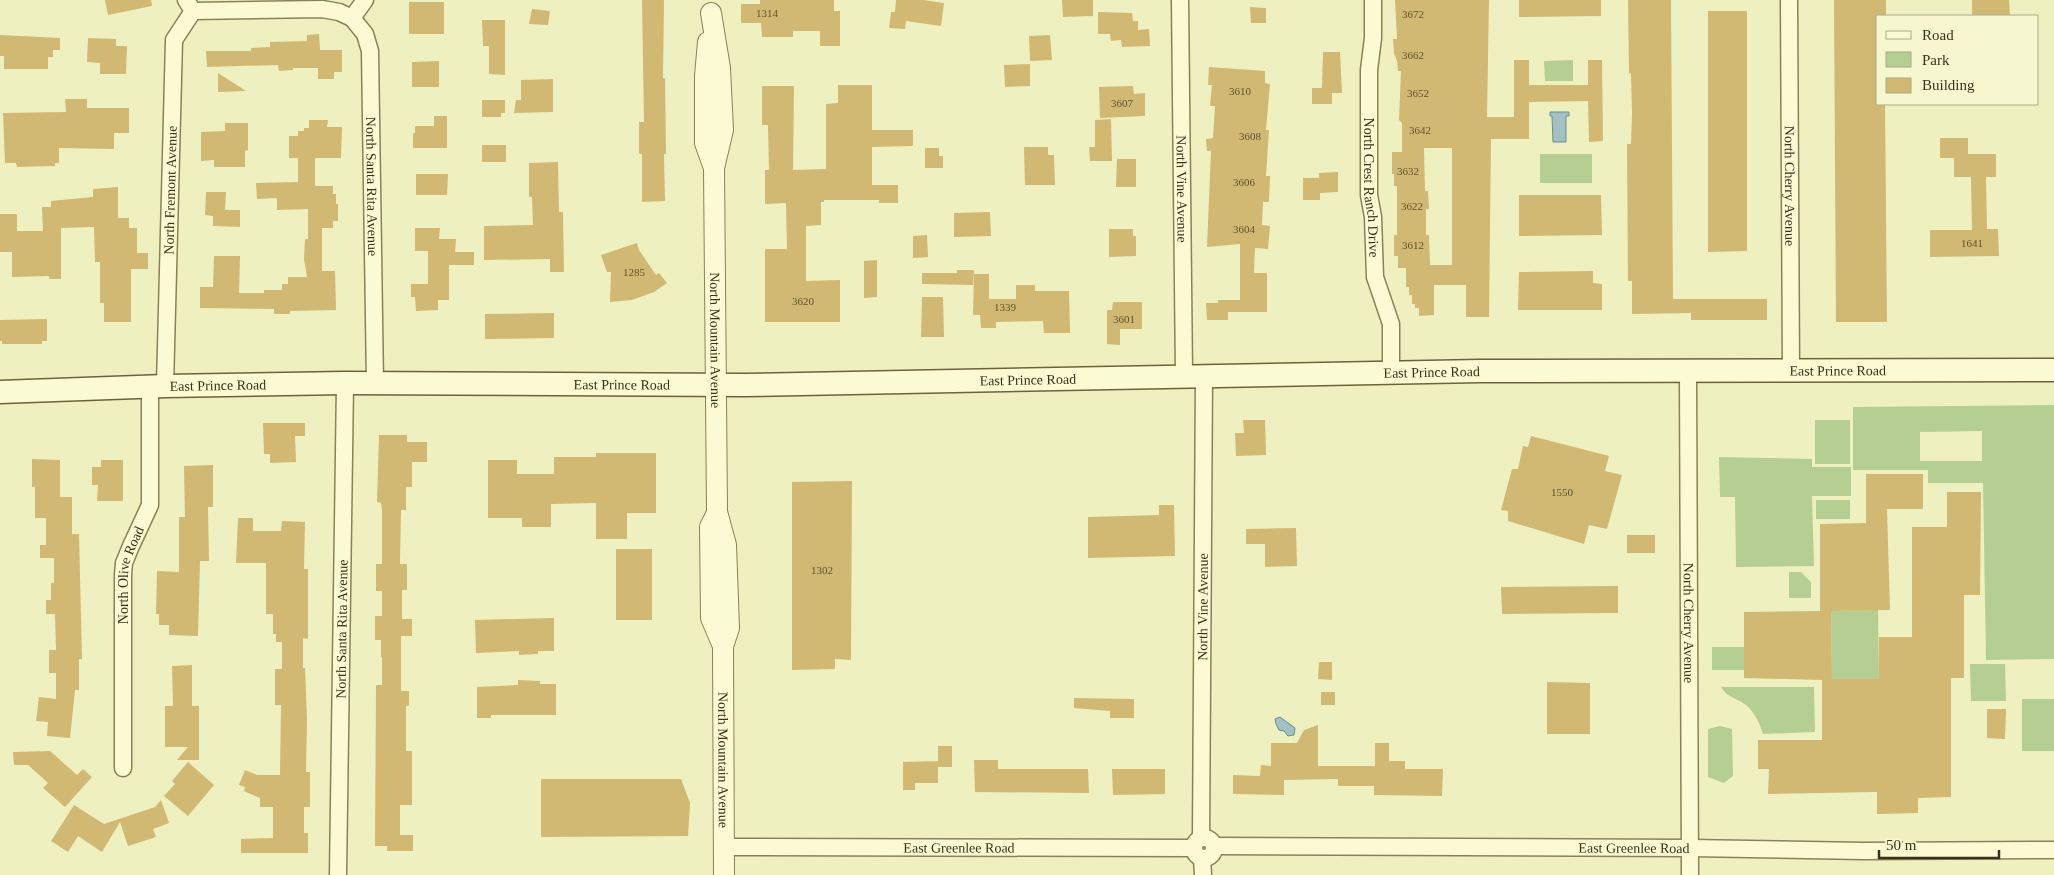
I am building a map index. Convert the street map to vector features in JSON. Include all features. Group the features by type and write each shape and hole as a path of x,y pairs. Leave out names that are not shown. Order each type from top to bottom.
{"main road":[{"name":"East Prince Road","path":"0,392 157,386 345,384 716,385 1391,372 2054,370"}],"street":[{"path":"189,5 322,9 339,12 352,18 365,0"},
{"name":"North Vine Avenue","path":"1180,0 1194,376 1203,875"},
{"name":"North Crest Ranch Drive","path":"1372,0 1374,38 1369,70 1369,195 1373,217 1375,277 1391,324 1391,372"},
{"name":"North Cherry Avenue","path":"1789,0 1790,372"},
{"name":"North Fremont Avenue","path":"157,386 174,40 189,5"},
{"name":"North Mountain Avenue","path":"711,7 720,68 723,130 714,168 717,512 726,545 729,628 723,646 724,875"},
{"name":"North Santa Rita Avenue","path":"352,18 365,34 370,51 375,384"},
{"name":"North Cherry Avenue","path":"1688,372 1690,875"},
{"name":"North Santa Rita Avenue","path":"338,875 345,384"},
{"name":"North Olive Road","path":"123,768 124,563 150,506 157,386"},
{"name":"East Greenlee Road","path":"724,847 2054,850"}],"green space":[{"path":"1573,60 1573,81 1545,81 1544,61"},
{"path":"1540,154 1592,154 1592,183 1540,183"},
{"path":"2054,405 2054,659 1986,660 1983,483 1928,483 1928,470 1853,470 1853,407","holes":["1982,431 1982,461 1920,461 1920,432"]},
{"path":"1815,420 1850,420 1850,464 1815,464"},
{"path":"1719,457 1812,459 1812,467 1851,467 1851,496 1812,496 1814,566 1736,567 1735,497 1720,497"},
{"path":"1816,500 1850,500 1850,519 1816,519"},
{"path":"1789,572 1801,572 1811,582 1811,598 1789,598"},
{"path":"1878,610 1879,679 1832,679 1831,611"},
{"path":"1712,647 1744,647 1744,670 1712,670"},
{"path":"1970,664 2005,664 2006,701 1971,701"},
{"path":"1721,687 1814,687 1815,732 1763,734 1758,721 1750,709 1728,695"},
{"path":"2022,699 2054,699 2054,751 2022,751"},
{"path":"1720,726 1732,729 1733,776 1724,783 1708,777 1708,729"}],"water":[{"path":"1550,112 1569,112 1569,116 1566,116 1566,142 1553,142 1552,116 1550,116"},
{"path":"1280,717 1295,728 1294,735 1288,736 1284,731 1279,730 1275,719"}],"building":[{"path":"105,0 151,0 152,6 108,15"},
{"path":"642,0 664,0 665,201 642,202 642,154 639,154 639,122 644,122"},
{"path":"760,0 834,0 834,11 840,11 840,46 820,46 820,31 793,31 793,37 762,37 761,23 741,23 741,4 760,4"},
{"path":"896,0 923,0 944,3 941,26 906,21 905,29 889,28 891,12 895,12"},
{"path":"1062,0 1093,0 1093,16 1063,17"},
{"path":"1395,0 1489,0 1487,117 1514,117 1514,60 1529,60 1529,85 1588,85 1588,60 1602,60 1603,141 1589,142 1588,101 1529,102 1529,139 1491,139 1489,317 1466,317 1466,285 1434,285 1434,315 1419,316 1419,308 1415,308 1415,304 1412,304 1412,295 1409,295 1409,287 1406,287 1406,268 1398,268 1398,256 1394,256 1394,235 1397,235 1397,186 1394,186 1394,174 1392,174 1392,152 1402,152 1402,123 1399,120 1401,71 1398,71 1393,39 1397,39","holes":["1424,148 1452,148 1452,265 1430,265 1429,235 1426,235 1426,209 1429,209 1428,191 1425,191"]},
{"path":"1519,0 1601,0 1601,16 1519,17"},
{"path":"1628,0 1671,0 1673,299 1767,299 1767,320 1691,320 1691,313 1632,314 1632,281 1628,281 1627,144 1631,144 1632,114 1631,73 1629,74"},
{"path":"1834,0 1886,0 1886,15 1876,15 1876,105 1885,105 1887,322 1836,322"},
{"path":"1972,0 2009,0 2010,15 1972,15"},
{"path":"409,2 444,2 444,34 409,34"},
{"path":"1250,7 1266,8 1266,23 1251,23"},
{"path":"532,9 550,11 548,25 529,24"},
{"path":"1708,11 1747,11 1747,251 1708,252"},
{"path":"1098,12 1132,13 1133,21 1138,21 1138,30 1149,29 1150,46 1122,47 1121,40 1111,41 1110,34 1098,34"},
{"path":"482,20 505,20 505,75 489,74 489,46 483,46"},
{"path":"319,34 320,50 342,50 342,72 334,72 334,79 318,79 318,68 293,68 293,70 279,71 278,65 207,67 206,51 251,51 251,48 270,47 270,42 307,41 307,35"},
{"path":"0,35 60,38 60,50 53,50 53,57 48,57 48,69 4,69 4,56 0,56"},
{"path":"1050,35 1052,60 1030,61 1029,36"},
{"path":"88,38 116,39 116,46 127,46 126,74 100,74 100,63 87,62"},
{"path":"1323,52 1340,52 1342,93 1332,93 1332,104 1312,104 1312,88 1322,88"},
{"path":"439,61 439,87 412,87 412,62"},
{"path":"1030,64 1030,86 1005,87 1004,65"},
{"path":"1209,67 1265,71 1265,83 1270,84 1266,130 1269,130 1266,176 1270,176 1269,202 1263,202 1262,225 1270,226 1268,249 1255,248 1254,273 1267,273 1267,312 1228,312 1228,320 1207,320 1206,303 1218,303 1218,300 1240,300 1240,244 1207,247 1211,151 1207,151 1206,139 1213,138 1215,106 1210,106 1212,85 1208,85"},
{"path":"218,73 246,91 218,92"},
{"path":"553,79 553,112 514,113 516,100 521,100 521,80"},
{"path":"838,85 872,85 872,130 913,130 913,146 872,147 872,185 898,185 898,203 879,203 879,200 824,200 824,202 821,202 821,225 806,226 806,281 840,280 840,322 765,322 765,249 787,249 786,203 765,204 765,170 769,170 768,125 762,125 762,86 794,86 793,170 826,169 826,104 838,103"},
{"path":"1133,86 1134,94 1145,93 1145,116 1100,118 1099,87"},
{"path":"65,99 87,99 87,108 129,108 129,133 114,133 114,149 59,148 59,163 55,163 55,166 17,167 16,163 5,163 3,113 66,112"},
{"path":"482,100 505,100 505,113 501,113 501,117 482,117"},
{"path":"434,116 447,116 447,148 413,148 415,126 434,126"},
{"path":"1111,119 1112,161 1090,161 1089,147 1095,147 1095,120"},
{"path":"309,120 328,120 327,127 342,127 341,158 315,158 315,186 333,186 333,194 336,194 336,204 338,204 338,221 333,221 333,228 322,228 322,271 335,271 336,310 290,311 290,314 274,314 274,309 200,308 200,287 213,287 214,256 240,256 239,293 264,293 264,290 282,290 282,284 288,284 288,277 307,277 304,259 305,239 308,239 308,209 277,210 277,198 257,199 256,183 298,182 298,158 289,158 289,136 298,136 298,131 304,131 304,128 309,128"},
{"path":"225,123 248,123 248,150 245,151 245,167 214,167 214,160 201,161 201,132 225,131"},
{"path":"1940,138 1968,138 1968,154 1996,154 1996,177 1986,177 1987,229 1998,229 1999,256 1930,257 1930,230 1972,230 1971,177 1954,177 1954,158 1940,158"},
{"path":"482,145 506,145 506,162 482,162"},
{"path":"1024,147 1048,147 1048,155 1054,155 1055,185 1025,185"},
{"path":"925,148 939,148 939,156 943,156 943,168 925,168"},
{"path":"1117,159 1136,159 1136,187 1116,187"},
{"path":"558,162 559,212 563,212 564,272 550,272 550,259 484,260 484,226 533,225 532,197 529,197 529,163"},
{"path":"1338,172 1338,192 1320,193 1320,200 1303,200 1303,178 1319,178 1319,173"},
{"path":"416,174 448,174 447,195 416,195"},
{"path":"118,187 118,218 129,218 129,228 137,228 137,253 148,253 148,269 131,269 131,322 104,322 104,303 100,303 100,262 95,262 94,227 61,228 61,279 49,279 49,276 12,277 12,252 0,252 0,214 17,214 17,231 43,231 42,207 51,207 51,201 93,197 93,189"},
{"path":"206,192 226,192 225,210 240,210 240,227 213,226 213,216 205,215"},
{"path":"1519,195 1601,195 1602,235 1519,236"},
{"path":"990,212 991,236 954,237 954,213"},
{"path":"415,228 440,228 439,239 456,239 455,252 474,252 474,265 449,265 449,300 438,300 438,310 416,311 415,297 411,297 411,284 428,284 428,251 415,251"},
{"path":"1109,229 1133,229 1133,236 1136,236 1136,256 1109,257"},
{"path":"927,235 928,257 913,258 913,236"},
{"path":"637,243 639,250 656,275 659,273 667,283 654,292 632,300 610,302 611,272 607,272 601,255"},
{"path":"877,260 877,297 864,298 864,261"},
{"path":"957,270 974,270 973,285 922,284 922,273 957,273"},
{"path":"1593,271 1593,283 1602,284 1602,310 1518,310 1519,272"},
{"path":"974,274 989,274 989,299 1016,299 1016,285 1035,285 1035,291 1069,291 1070,333 1044,333 1043,321 996,322 996,328 981,328 980,315 973,315"},
{"path":"922,297 943,297 944,337 921,337"},
{"path":"1113,302 1142,302 1142,329 1120,329 1120,345 1107,344 1107,310 1112,310"},
{"path":"554,313 554,338 485,339 485,314"},
{"path":"47,319 47,341 42,341 42,344 2,344 2,341 0,341 0,320"},
{"path":"1243,420 1265,420 1266,455 1236,456 1235,433 1244,433"},
{"path":"263,423 305,423 305,436 295,436 296,462 270,463 270,454 264,454"},
{"path":"379,435 407,435 407,442 427,442 427,462 412,462 412,487 406,487 406,510 401,510 400,564 407,564 407,590 402,590 402,619 412,619 412,636 401,636 401,691 409,691 409,706 406,706 406,751 412,751 412,805 400,805 400,835 413,835 413,851 387,851 387,846 375,846 376,685 382,685 381,640 375,640 375,616 382,616 382,591 376,591 376,564 382,564 382,510 381,503 377,502"},
{"path":"1531,436 1609,456 1605,471 1622,475 1607,529 1589,525 1584,544 1508,521 1508,511 1501,510 1512,469 1518,469 1523,446 1528,447"},
{"path":"596,453 656,453 656,513 627,513 627,539 596,539 596,503 551,504 551,527 522,527 522,518 488,518 488,460 517,460 517,474 554,474 554,457 596,457"},
{"path":"32,459 60,460 60,497 72,497 72,534 79,534 82,659 79,659 79,690 75,690 70,738 47,736 48,722 36,721 39,697 56,699 56,673 49,673 49,650 56,650 55,614 46,614 46,600 51,600 51,583 54,583 54,558 40,558 40,545 46,545 46,518 35,518 35,487 32,487"},
{"path":"101,460 123,460 123,501 97,501 98,485 92,485 92,467 101,467"},
{"path":"213,465 213,507 208,507 209,561 200,561 198,636 169,635 169,625 159,625 159,614 156,614 157,571 179,572 179,517 185,517 184,466"},
{"path":"1866,474 1923,474 1923,509 1887,509 1890,610 1831,611 1832,679 1879,679 1879,637 1912,637 1912,527 1947,527 1947,492 1981,492 1980,595 1964,595 1964,678 1951,678 1951,797 1918,798 1918,813 1877,814 1877,792 1768,794 1769,769 1758,769 1758,740 1822,740 1822,680 1744,678 1744,612 1820,611 1820,524 1866,523"},
{"path":"852,481 851,660 835,659 835,669 792,670 792,482"},
{"path":"1159,505 1174,505 1175,556 1088,558 1088,517 1159,515"},
{"path":"238,518 253,518 253,531 281,531 282,521 305,522 304,569 308,569 308,639 303,638 303,668 305,668 307,719 306,772 310,772 310,807 304,807 304,833 308,833 308,853 241,853 241,839 273,838 273,807 260,807 260,798 244,791 245,787 239,785 245,770 257,775 280,775 281,705 275,705 275,669 282,669 282,642 276,642 276,634 273,634 273,614 266,614 266,563 236,563"},
{"path":"1296,528 1297,566 1265,567 1265,544 1246,544 1246,529"},
{"path":"1627,535 1655,535 1655,553 1627,553"},
{"path":"616,549 652,549 652,620 616,620"},
{"path":"1618,586 1618,613 1502,614 1501,587"},
{"path":"554,618 554,651 538,651 538,654 519,655 519,651 476,653 475,620"},
{"path":"1319,662 1332,662 1332,680 1318,679"},
{"path":"192,665 192,706 199,706 199,760 177,760 188,747 165,747 165,706 173,706 172,666"},
{"path":"518,680 540,681 540,684 556,684 556,715 491,715 491,718 477,718 477,687 518,685"},
{"path":"1547,682 1590,683 1590,734 1547,734"},
{"path":"1321,692 1335,692 1335,705 1321,705"},
{"path":"1074,698 1134,699 1134,718 1110,718 1110,711 1074,708"},
{"path":"1987,709 2006,709 2005,739 1987,738"},
{"path":"1318,725 1318,766 1375,766 1375,743 1389,743 1389,761 1405,761 1405,769 1443,769 1442,796 1374,795 1374,786 1338,786 1338,779 1284,780 1284,795 1233,794 1233,775 1260,776 1261,765 1271,766 1271,743 1297,743 1304,730"},
{"path":"938,746 952,746 952,767 938,767"},
{"path":"50,751 77,775 83,769 92,777 65,807 43,788 48,783 28,765 14,765 13,752"},
{"path":"974,760 998,760 998,769 1088,769 1089,793 975,792"},
{"path":"938,761 938,783 915,783 915,790 903,790 903,762"},
{"path":"188,762 214,785 188,816 164,796 175,784 172,781"},
{"path":"1112,769 1165,769 1165,794 1113,795"},
{"path":"541,779 681,779 690,803 688,836 541,837"},
{"path":"161,800 169,823 153,829 156,837 128,846 120,822 102,852 78,836 68,852 51,841 74,805 104,824 155,807"}]}
